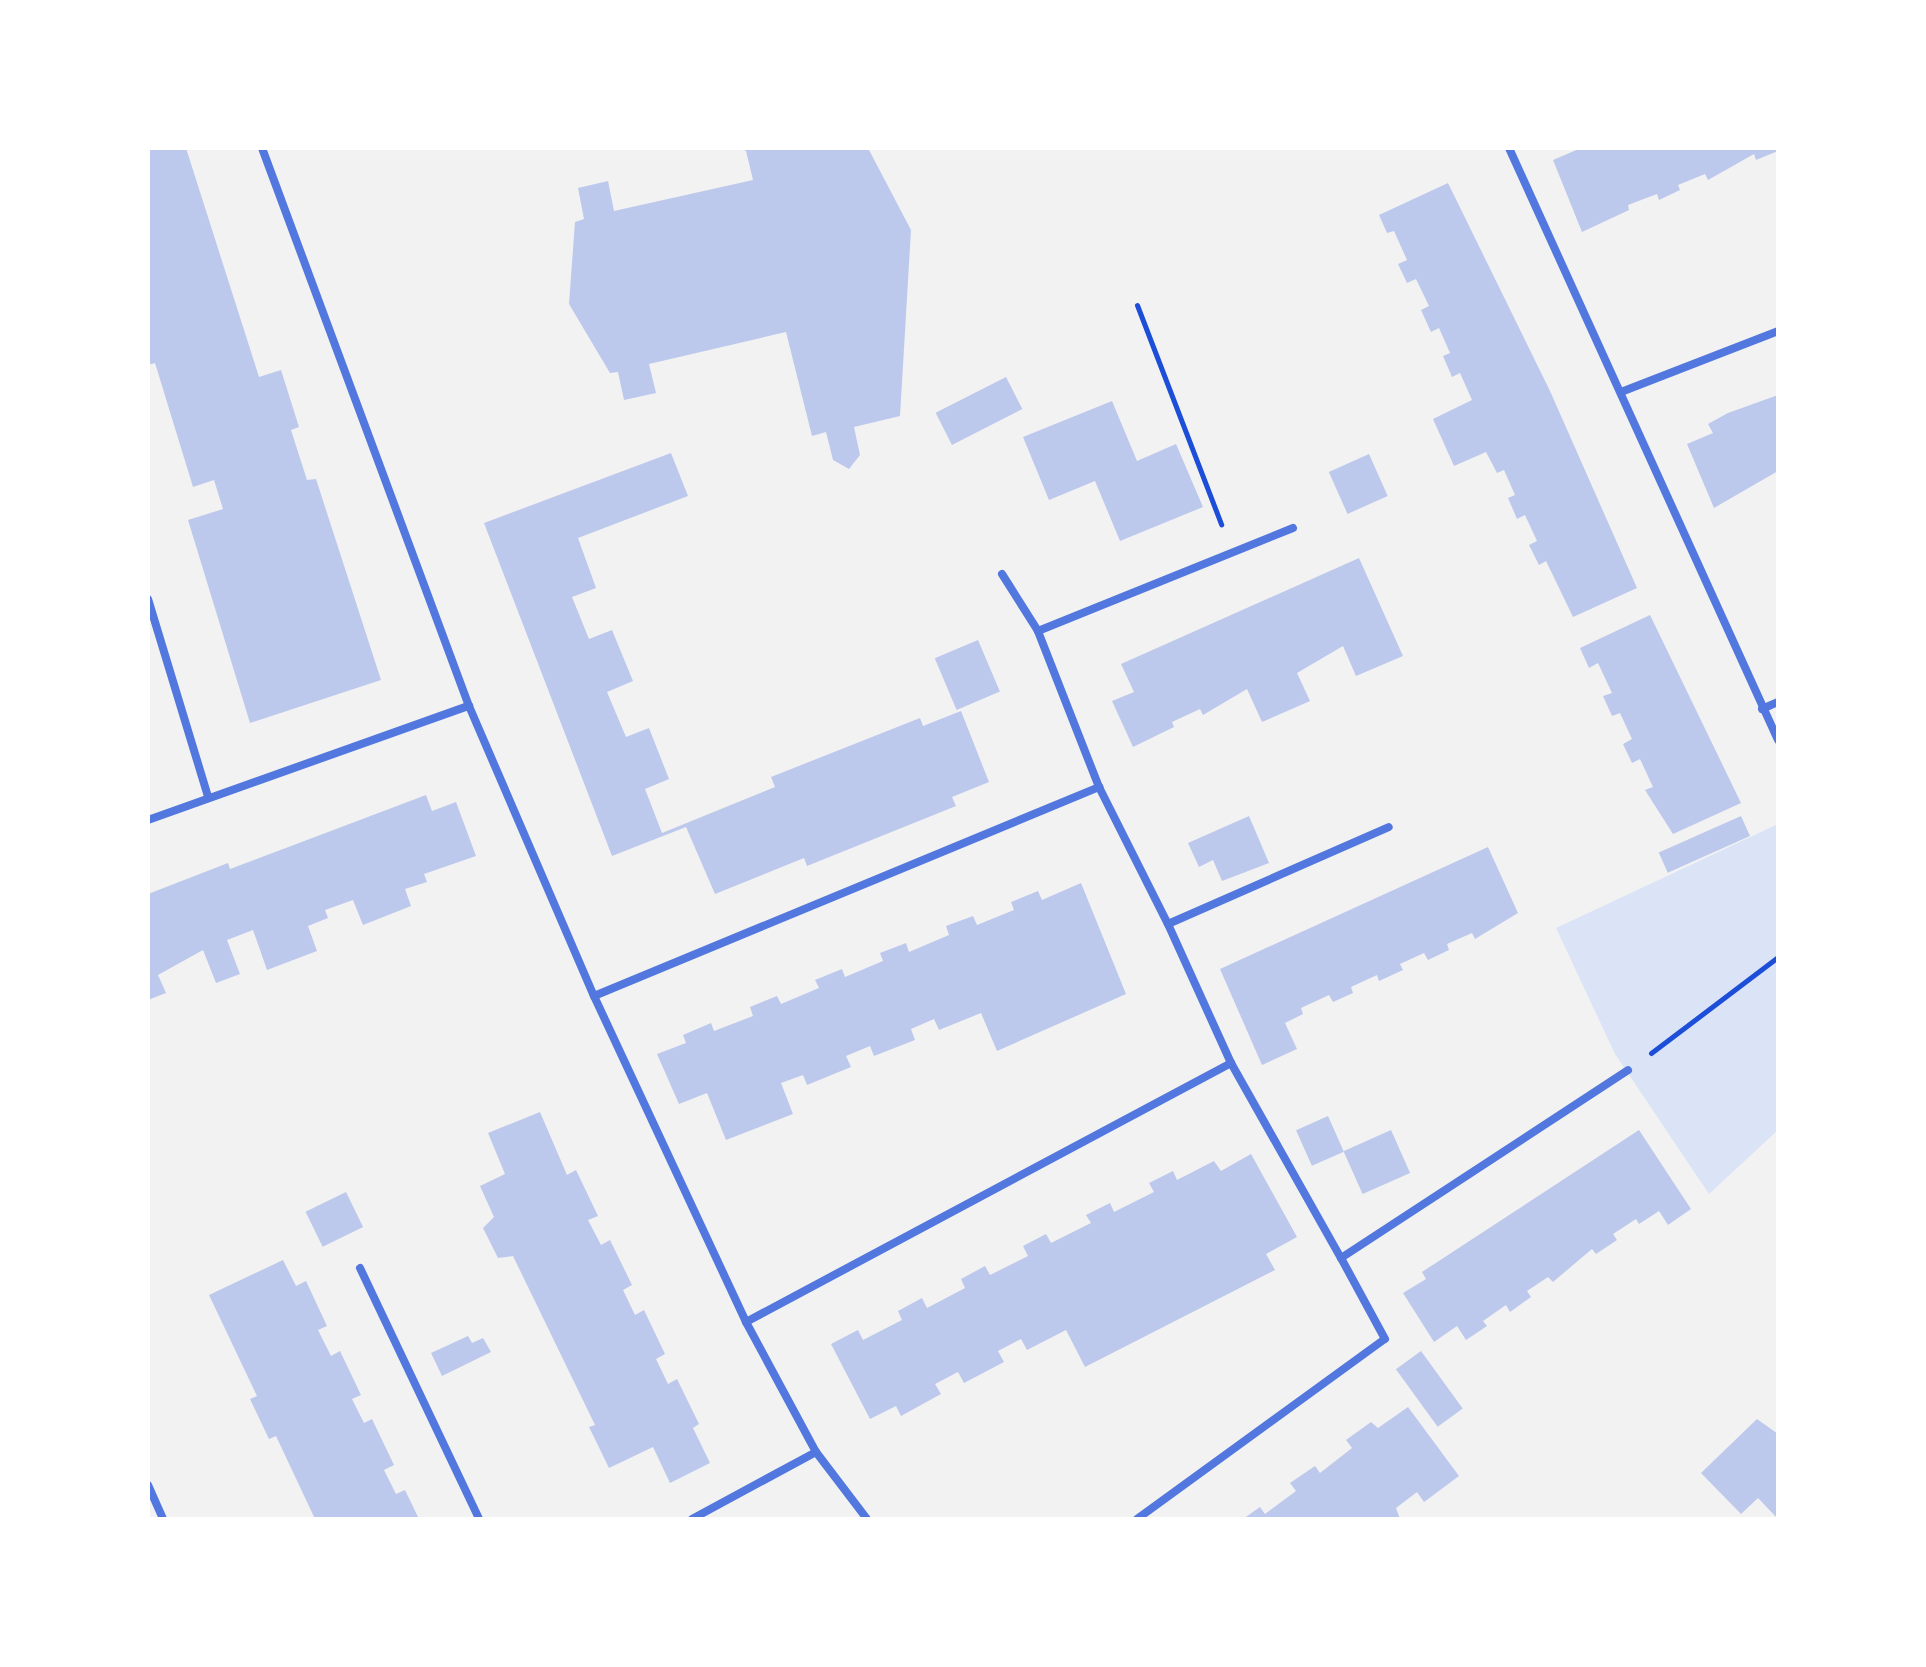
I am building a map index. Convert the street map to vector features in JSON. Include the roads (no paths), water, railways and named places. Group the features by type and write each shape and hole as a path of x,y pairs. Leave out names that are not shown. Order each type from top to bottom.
{"street":[{"path":"262,148 469,706 594,996 746,1322 816,1452 867,1519"},
{"path":"1509,148 1778,740"},
{"path":"1621,392 1778,331"},
{"path":"1038,631 1293,528"},
{"path":"1002,574 1038,631 1099,787 1168,924 1231,1063 1385,1339 1137,1519"},
{"path":"148,599 208,797"},
{"path":"1762,709 1778,702"},
{"path":"148,820 469,706"},
{"path":"594,996 1099,787"},
{"path":"1168,924 1389,827"},
{"path":"746,1322 1231,1063"},
{"path":"1341,1258 1628,1070"},
{"path":"360,1268 479,1519"},
{"path":"692,1519 816,1452"},
{"path":"148,1485 163,1519"}]}
